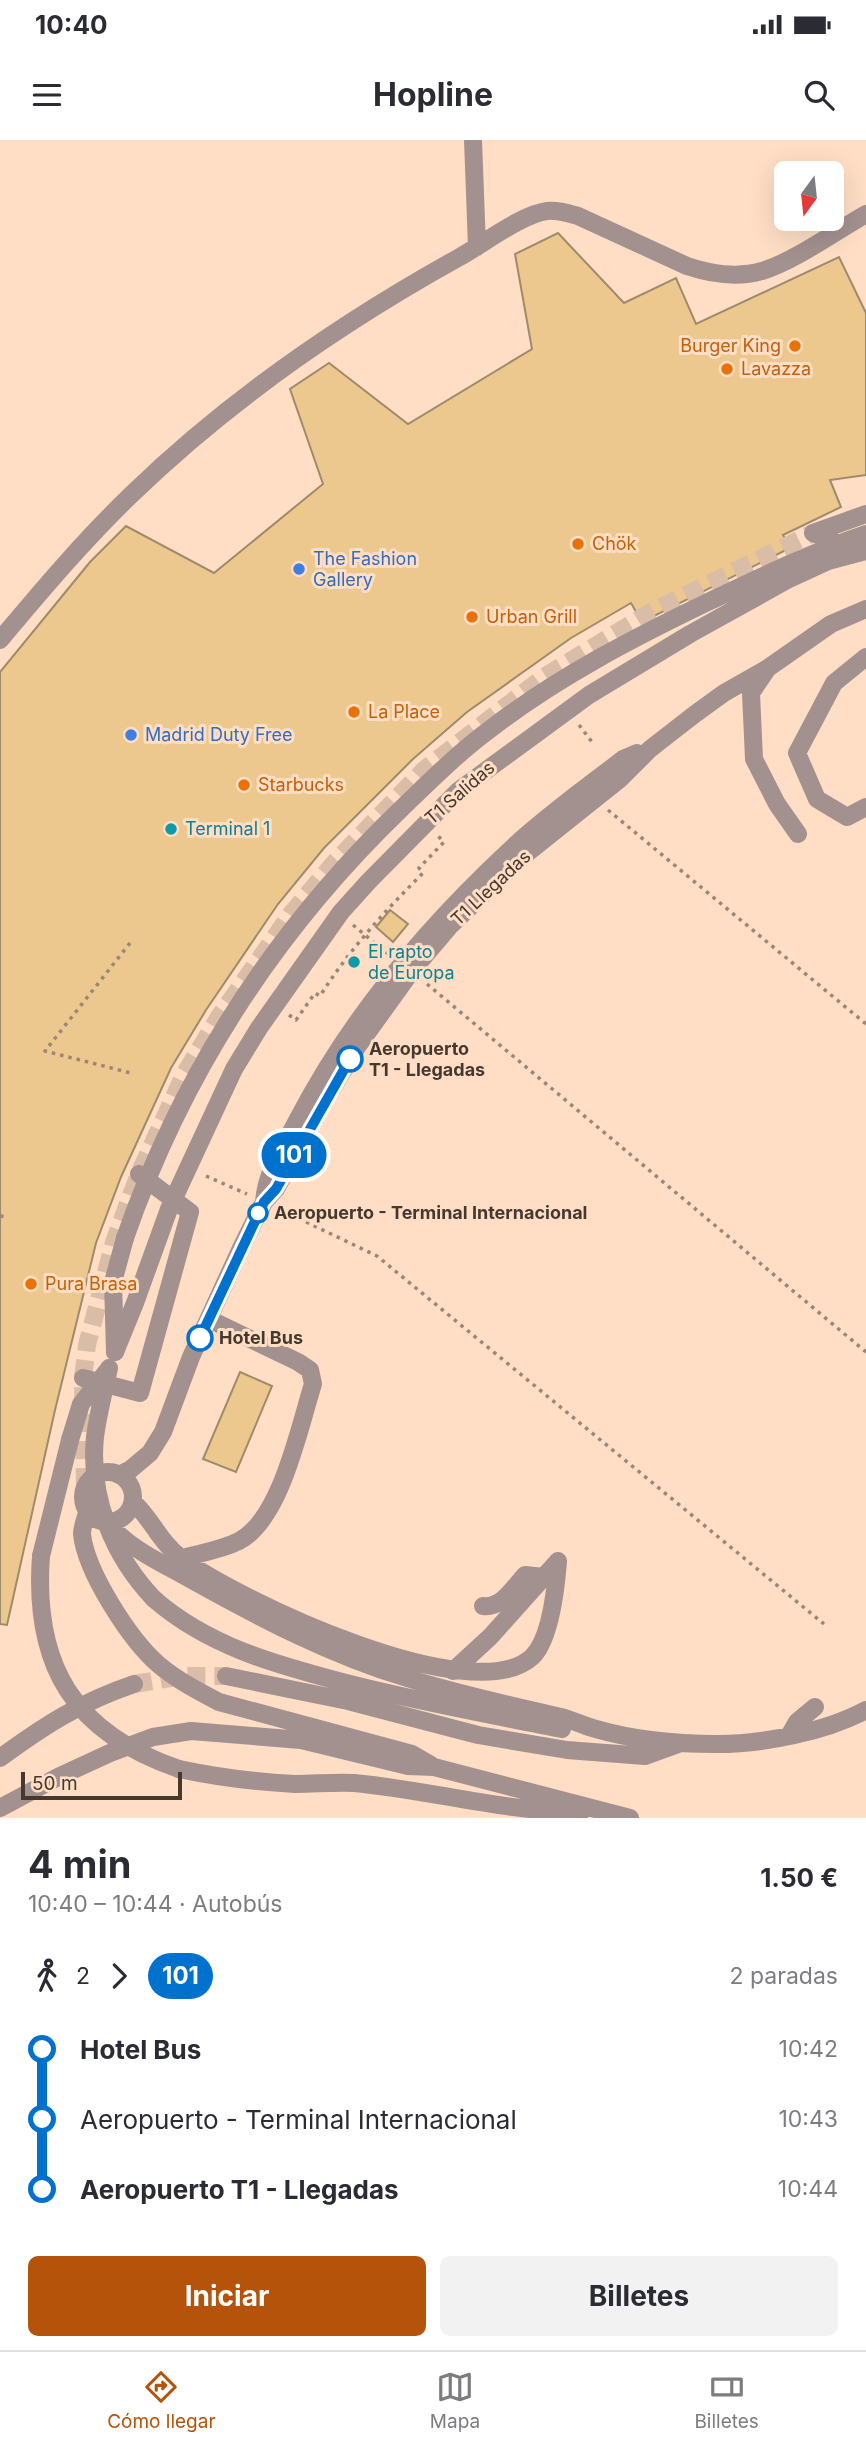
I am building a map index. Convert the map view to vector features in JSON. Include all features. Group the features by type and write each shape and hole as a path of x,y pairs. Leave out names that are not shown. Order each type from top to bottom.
{"street":[{"path":"472,140 477,247"},
{"path":"0,640 133,493 245,396 346,326 425,276 531,215 560,211 578,216 687,266 703,271 741,274 779,264 866,214"},
{"path":"866,514 813,533 866,553"},
{"path":"866,534 771,572 680,615 573,673 489,729 434,776 340,869 301,916 226,1021 194,1079 143,1186 113,1282 112,1360 95,1438 99,1500 122,1556 154,1599 173,1616 216,1642 273,1662 365,1688 455,1708 567,1730 597,1729 681,1742 719,1744 789,1735 866,1710"},
{"name":"T1 Salidas","path":"112,1360 233,1069 341,912 362,888 458,791 589,695 690,634 818,565 866,553"},
{"name":"T1 Llegadas","path":"119,1475 131,1469 149,1453 163,1432 178,1388 264,1202 276,1189 318,1112 405,968 526,854 620,779 650,749 724,693 768,668 831,624 866,609"},
{"path":"866,657 834,682 797,753 817,799 847,817 866,807"},
{"path":"768,668 751,694 754,759 777,804 798,834"},
{"path":"83,1378 140,1392 190,1212 139,1174"},
{"path":"182,1559 239,1541 258,1528 279,1490 313,1384 310,1370 298,1362 209,1319"},
{"path":"112,1360 80,1404 41,1556 39,1579 42,1628 49,1651 72,1697 89,1717 128,1748 179,1769 206,1775 297,1784 353,1783 541,1812 605,1812"},
{"path":"104,1472 119,1475 128,1482 133,1492 133,1502 123,1518 108,1523 96,1520 87,1513 82,1499 85,1486 96,1474 104,1472"},
{"path":"133,1502 144,1511 162,1542 182,1559 236,1590 314,1627 398,1658 453,1671 493,1671 514,1667 529,1659 539,1649 547,1625 558,1561 490,1637 453,1671"},
{"path":"87,1513 82,1533 93,1569 113,1608 135,1639 158,1664 219,1702 412,1754 434,1767"},
{"path":"108,1523 119,1537 166,1565 298,1636 405,1678 571,1719 597,1729"},
{"path":"483,1606 492,1607 499,1603 525,1575 544,1577"},
{"path":"226,1676 348,1702 478,1735 568,1750 645,1756 681,1742"},
{"path":"0,1758 55,1719 96,1697 134,1684"},
{"path":"789,1735 797,1722 815,1707"},
{"path":"0,1808 110,1753 153,1737 191,1731 301,1740 408,1766 434,1767 630,1818"}],"path":[{"path":"612,801 606,808 866,1024"},
{"path":"295,1006 288,1015 296,1020 315,993 320,996 365,935 423,873 419,868 444,842 438,836 430,844"},
{"path":"347,920 866,1352"},
{"path":"130,943 45,1051 131,1073"},
{"path":"191,1173 264,1202 377,1256 824,1624"},
{"path":"0,1216 8,1217"}],"building":[{"name":"Terminal 1","path":"558,233 624,303 676,278 696,324 839,257 866,313 866,475 830,480 841,507 783,535 790,548 642,622 631,603 571,638 467,712 413,759 324,848 278,904 206,1010 171,1068 121,1177 96,1243 7,1625 0,1624 0,672 90,562 126,526 214,573 323,484 290,389 329,363 408,424 532,349 515,254"},
{"path":"390,910 408,924 393,942 376,927"},
{"path":"240,1372 272,1386 236,1472 203,1459"}],"tunnel":[{"path":"85,1486 83,1378 87,1345 114,1242 139,1174 184,1075 219,1017 291,914 335,862 425,769 544,677 651,612 813,533"},
{"path":"134,1684 184,1676 226,1676"}],"bus line":[{"name":"101","path":"200,1338 264,1202 276,1189 350,1059"}],"place":[{"name":"Burger King","path":"795,346"},
{"name":"Lavazza","path":"727,369"},
{"name":"Chök","path":"578,544"},
{"name":"The Fashion Gallery","path":"299,569"},
{"name":"Urban Grill","path":"472,617"},
{"name":"La Place","path":"354,712"},
{"name":"Madrid Duty Free","path":"131,735"},
{"name":"Starbucks","path":"244,785"},
{"name":"Terminal 1","path":"171,829"},
{"name":"El rapto de Europa","path":"354,962"},
{"name":"Aeropuerto T1 - Llegadas","path":"350,1059"},
{"name":"Aeropuerto - Terminal Internacional","path":"258,1213"},
{"name":"Pura Brasa","path":"31,1284"},
{"name":"Hotel Bus","path":"200,1338"}]}
